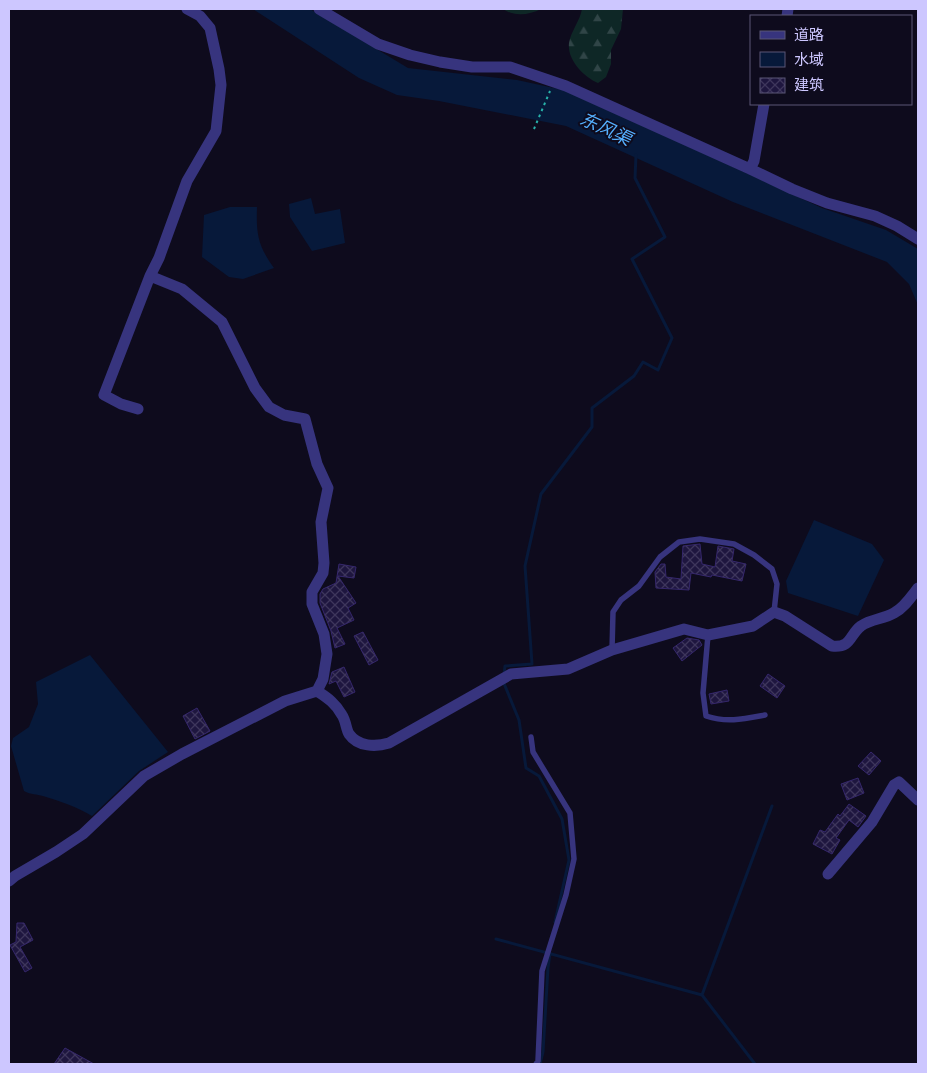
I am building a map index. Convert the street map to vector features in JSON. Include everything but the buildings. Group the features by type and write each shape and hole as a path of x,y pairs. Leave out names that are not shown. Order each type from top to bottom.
{"street":[{"path":"138,409 121,404 104,395 150,276 159,258 186,181 216,131 221,85 212,36 210,28 200,16 187,9"},
{"path":"319,9 378,44 410,55 472,67 510,67 554,82 792,189 828,203 876,216 918,239"},
{"path":"750,169 754,161 764,105"},
{"path":"9,882 15,876 83,834 144,776 182,754 286,702 317,691 323,679 327,654 324,634 312,604 312,592 323,572 321,522 328,488 317,464 305,419 284,415 269,407 255,388 222,322 182,289 150,276"},
{"path":"317,691 331,699 343,716 349,734 360,743 375,747 389,743 504,677 568,669 612,650 684,629 708,635 753,626 774,612 785,616 832,646 839,647 848,643 860,626 872,620 894,614 904,607 918,588"},
{"path":"828,874 872,822 894,785 899,782 918,800"}],"lane":[{"path":"612,650 613,612 621,600 639,586 660,557 679,542 700,539 734,544 754,555 772,569 777,584 774,612"},
{"path":"708,635 703,693 706,716 719,720 736,721 765,715"},
{"path":"531,737 533,752 570,813 574,859 566,895 542,970 538,1061 536,1064"}],"path":[{"path":"534,129 554,82"}],"green space":[{"path":"503,9 541,9 532,13 522,14 507,12"},
{"path":"582,9 623,9 621,29 611,50 611,64 606,77 598,83 582,72 574,62 569,49 570,39"}],"water":[{"name":"东风渠","path":"253,9 310,9 408,68 517,80 568,91 822,208 886,230 918,249 918,305 909,284 887,262 733,202 566,126 439,101 397,95 359,78"},
{"path":"311,198 315,214 340,209 345,243 312,251 290,217 289,204"},
{"path":"230,207 257,207 259,239 264,253 274,268 243,279 229,277 202,257 204,215"},
{"path":"814,520 872,544 884,560 858,616 788,593 786,581"},
{"path":"90,655 168,752 139,771 92,816 62,802 24,791 11,746 13,738 29,727 38,704 36,682"}],"waterway":[{"path":"504,675 505,666 532,664 525,566 541,494 592,427 592,408 634,376 643,362 658,370 672,338 632,259 665,237 635,178 636,155"},
{"path":"503,681 519,720 526,768 539,776 562,819 569,860 555,922"},
{"path":"702,995 772,806"},
{"path":"496,939 702,995 755,1064"},
{"path":"540,1064 543,1052 550,953"}]}
